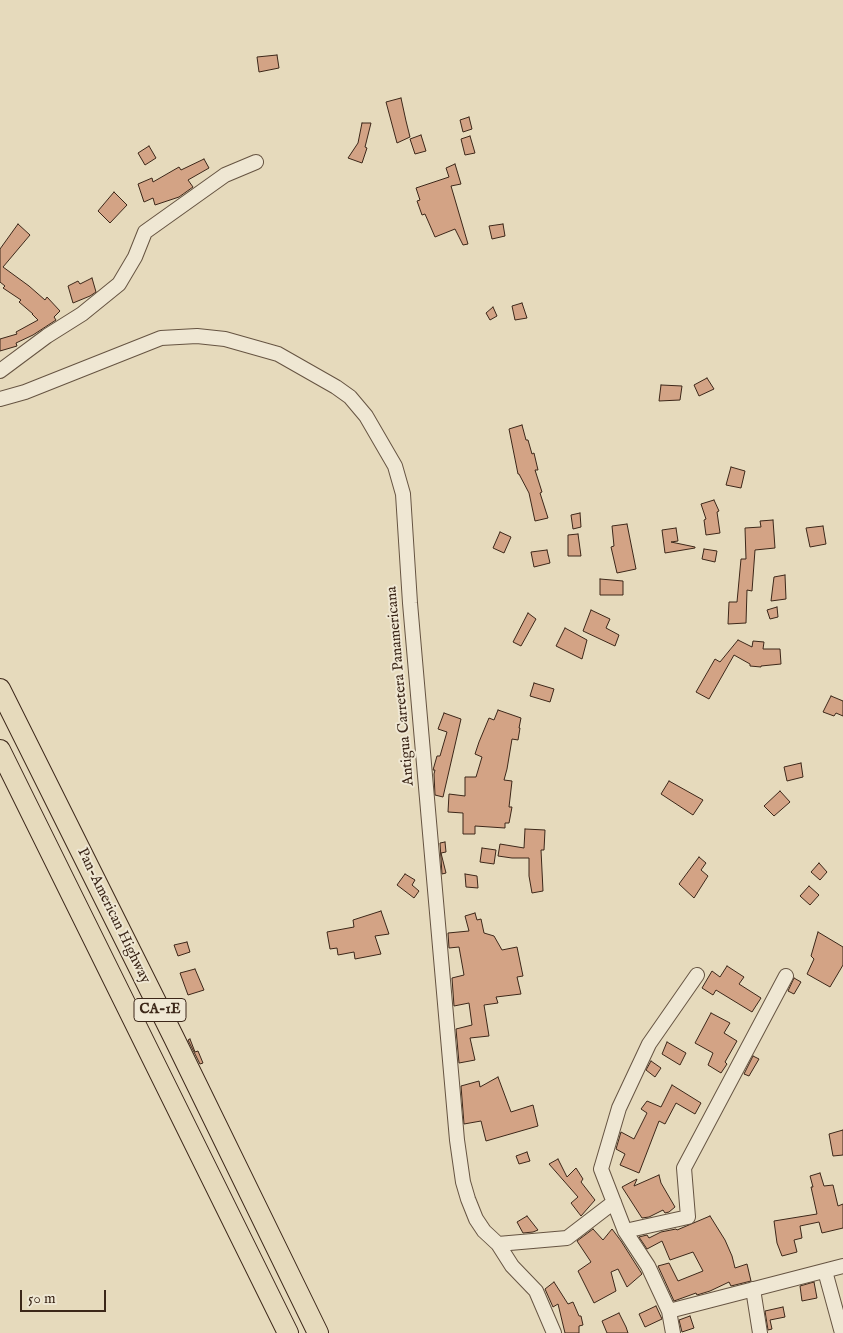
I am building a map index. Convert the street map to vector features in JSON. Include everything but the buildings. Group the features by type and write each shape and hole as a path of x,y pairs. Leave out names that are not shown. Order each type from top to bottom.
{"highway":[{"name":"Pan-American Highway","path":"0,689 318,1333"},
{"name":"Pan-American Highway","path":"0,750 288,1333"}],"street":[{"path":"0,371 47,336 82,314 119,284 135,257 145,232 225,175 256,162"},
{"name":"Antigua Carretera Panamericana","path":"0,399 25,392 161,338 197,336 225,339 278,354 336,387 350,397 366,416 395,466 404,494 411,612 457,1140 463,1182 476,1219 484,1231 498,1244 512,1266 536,1291 554,1333"},
{"path":"673,1333 669,1311 648,1266 625,1231 601,1169 619,1108 649,1044 696,975"},
{"path":"625,1231 688,1218 684,1168 786,976"},
{"path":"498,1244 567,1238 614,1202"},
{"path":"669,1311 843,1266"},
{"path":"825,1271 842,1333"},
{"path":"753,1289 760,1333"}]}
